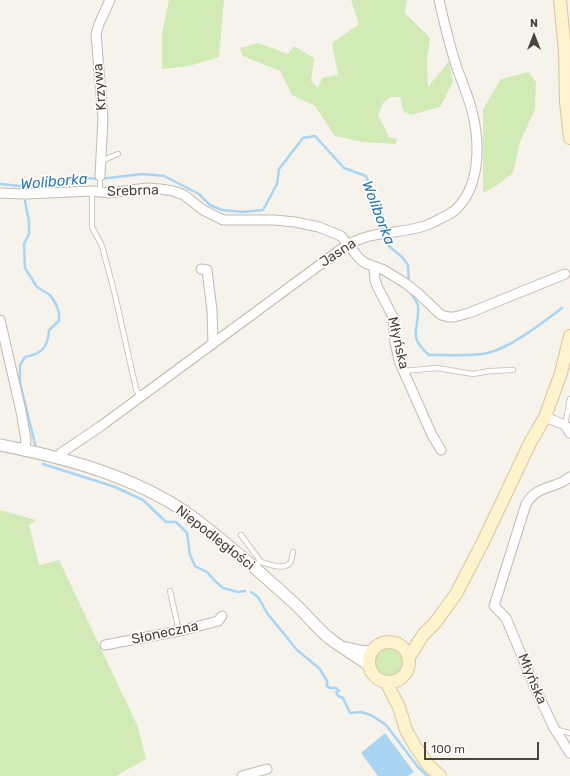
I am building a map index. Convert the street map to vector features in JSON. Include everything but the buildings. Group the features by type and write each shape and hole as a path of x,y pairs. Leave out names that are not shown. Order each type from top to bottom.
{"main road":[{"path":"563,3 554,20 570,138"},
{"path":"563,3 567,77 566,103"},
{"path":"564,36 570,21"},
{"path":"408,657 423,635 435,623 456,594 482,544 530,444 545,417 561,373 570,336"},
{"path":"400,646 423,635"},
{"path":"388,642 400,646 404,648 408,657 408,669 401,678 396,681 386,682 376,678 370,670 369,665 372,652 377,647 388,642"},
{"path":"399,707 401,678"},
{"path":"386,682 399,707 406,730 415,746 429,766 440,776"}],"street":[{"name":"Krzywa","path":"98,186 103,118 96,34 110,0"},
{"name":"Jasna","path":"58,458 61,453 140,397 348,244 364,237 409,230 430,224 454,211 464,200 472,185 476,160 476,135 469,101 447,39 439,0"},
{"name":"Srebrna","path":"0,193 25,194 98,186 119,192 147,188 173,191 184,195 212,215 223,220 274,220 295,222 319,227 336,233 348,244"},
{"path":"348,244 359,258 384,270 405,283 415,290 441,315 449,317 474,311 565,274"},
{"name":"Młyńska","path":"374,266 377,286 393,317 396,349 404,371 432,435 441,450"},
{"path":"201,269 207,270 212,310 213,343"},
{"path":"0,320 21,411 26,440 24,450"},
{"path":"545,417 567,429"},
{"name":"Niepodległości","path":"0,445 58,458 116,476 150,491 189,515 256,564 318,628 369,665"},
{"name":"Młyńska","path":"570,477 561,483 534,493 526,504 494,606 506,618 536,690 554,728 570,753"},
{"name":"Słoneczna","path":"105,644 179,631 218,621 222,616"},
{"name":"Niepodległości","path":"341,646 359,651 372,652"},
{"path":"242,776 267,769"}],"lane":[{"path":"101,161 118,154"},
{"path":"98,186 92,227 102,246 115,295 136,389 140,397"},
{"path":"404,371 437,368 473,374 490,371 513,370"},
{"path":"567,429 570,399"},
{"path":"241,535 256,564 282,567 288,565 291,561 293,552"},
{"path":"170,591 179,631"},
{"path":"554,728 562,732 570,733"}],"green space":[{"path":"169,0 224,0 219,57 189,66 162,69 162,33"},
{"path":"351,0 407,0 405,13 430,38 427,61 428,87 449,61 453,82 440,107 411,115 403,111 400,97 390,97 383,103 378,115 389,137 397,139 396,144 363,142 335,136 315,106 292,95 280,71 243,56 240,48 258,43 288,54 294,46 314,58 311,81 318,88 322,78 338,75 332,43 359,24"},
{"path":"528,72 536,82 535,109 520,142 513,173 496,186 483,193 483,109 501,79"},
{"path":"0,510 36,520 29,525 39,565 59,560 138,727 146,759 116,776 0,776"},
{"path":"389,647 395,648 403,656 403,668 395,676 389,677 383,676 375,668 374,662 375,656 383,648"}],"water":[{"path":"385,733 414,772 408,776 378,776 361,753"}],"waterway":[{"name":"Woliborka","path":"0,184 20,186 85,178 100,179 142,174 155,175 164,176 199,194 210,205 222,210 243,212 263,210 277,184 279,169 303,138 315,136 344,168 366,176 381,212 389,246 403,258 408,265 409,283"},
{"path":"25,201 29,222 29,234 24,244 25,268 37,287 50,295 56,304 59,313 59,321 49,330 47,341 43,349 36,354 25,357 20,365 20,383 36,448"},
{"name":"Woliborka","path":"410,290 418,306 416,337 422,348 429,355 469,355 492,352 524,336 562,308"},
{"path":"43,464 115,487 143,500 166,522 176,522 187,533 190,555 195,566 207,572 223,588 238,592 245,591"},
{"path":"251,592 258,597 267,613 297,650 320,669 327,681 327,686 330,688 336,688 339,691 336,692 338,696 343,698 350,713 361,712 371,715 386,725 418,767 427,776"}]}
